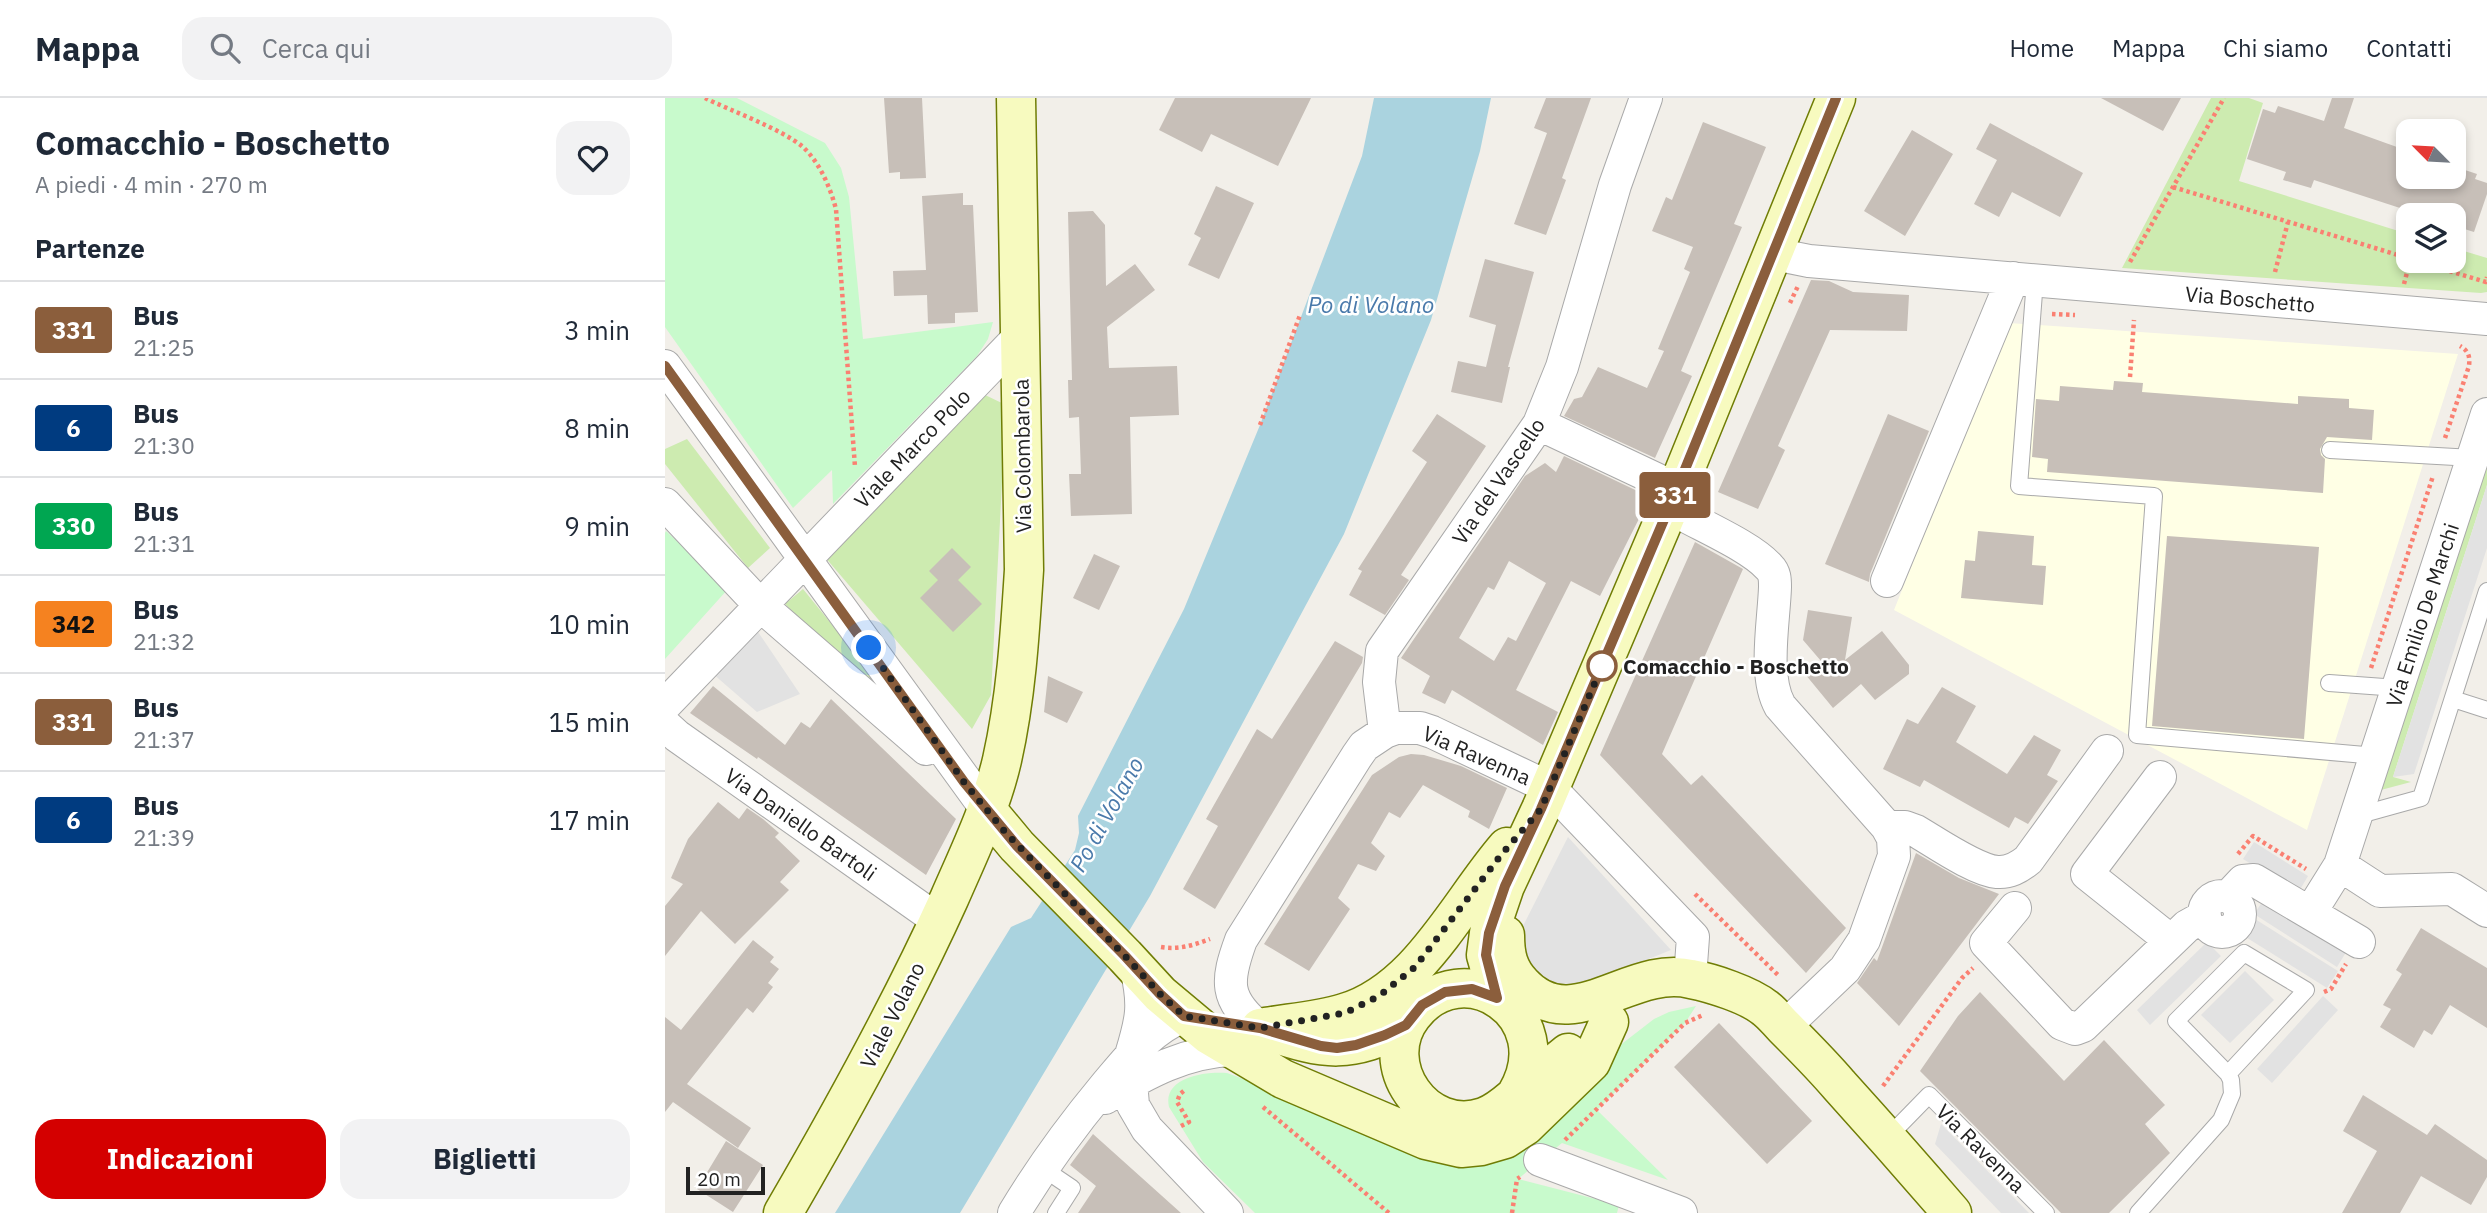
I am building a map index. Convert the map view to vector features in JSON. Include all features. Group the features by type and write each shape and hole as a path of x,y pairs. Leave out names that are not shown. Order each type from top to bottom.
{"main road":[{"name":"Via Colombarola","path":"975,796 1002,758 1022,605 1024,531 1016,98"},
{"path":"1517,1095 1529,1069 1529,1040 1507,1006 1486,955 1489,933 1505,886 1546,799 1673,498 1836,98"},
{"path":"975,796 1017,846 1139,956 1184,1016"},
{"name":"Viale Volano","path":"782,1213 892,1021 939,921 975,796"},
{"path":"1247,1039 1345,1013 1386,991 1415,967 1546,799"},
{"name":"Via Ravenna","path":"1546,799 1528,872 1505,933 1505,956 1513,974 1528,990 1557,1006 1574,1006 1664,976 1706,993 1743,996 1765,1007 1828,1072 1952,1213"},
{"path":"1432,997 1453,961 1465,928 1487,898 1505,886"},
{"name":"Via Ravenna","path":"1184,1016 1247,1039 1377,1075 1409,1090 1418,1101 1441,1116 1468,1120 1495,1112 1581,1042 1609,1023 1695,986 1706,993"},
{"name":"Via Ravenna","path":"1247,1039 1337,1048 1375,1040 1406,1025 1432,997 1445,992 1472,989 1536,1021 1557,1024 1609,1023"},
{"name":"Via Ravenna","path":"1247,1039 1319,1096 1426,1140 1444,1146 1471,1147 1505,1139 1525,1126 1591,1062 1609,1023"},
{"path":"1406,1025 1401,1038 1399,1065 1409,1090"}],"street":[{"name":"Via del Vascello","path":"1385,732 1378,682 1382,652 1539,424 1562,367 1611,196 1646,98"},
{"name":"Via Boschetto","path":"1774,254 1809,261 2487,319"},
{"path":"1887,581 2024,279"},
{"name":"Viale Marco Polo","path":"760,605 1020,336"},
{"path":"665,366 674,395 805,559 975,796"},
{"name":"Via Emilio De Marchi","path":"2310,913 2340,865 2487,414"},
{"path":"1539,424 1673,498 1694,522 1749,551 1770,568 1775,576 1772,669 1776,698 1887,827 1893,838 1894,856 1857,953 1836,978 1784,1027"},
{"path":"665,504 760,605 975,796"},
{"path":"665,705 760,605"},
{"name":"Via Ravenna","path":"1247,1039 1242,1013 1234,1001 1230,981 1241,940 1364,746 1385,732 1408,726 1432,732 1546,799 1693,937 1706,993"},
{"name":"Via Daniello Bartoli","path":"671,730 939,921"},
{"path":"1887,827 1905,827 1980,867 1997,872 2009,871 2028,860 2107,751"},
{"path":"2161,777 2087,874 2171,941"},
{"path":"2340,865 2380,891 2452,889 2487,911"},
{"path":"2015,908 1986,943 2062,1024 2075,1029 2083,1026 2187,926 2216,906 2243,881 2254,880 2359,942"},
{"path":"1139,956 1143,1009 1131,1069 1133,1105 1156,1139 1227,1213"},
{"path":"1014,1213 1041,1167 1077,1120 1106,1097 1131,1069 1157,1031 1184,1016"},
{"path":"1131,1069 1247,1039"},
{"path":"1541,1160 1681,1213"}],"lane":[{"path":"2024,279 2019,486 2154,496 2137,735 2376,756"},
{"path":"2330,450 2473,458"},
{"path":"2356,816 2421,798 2487,591"},
{"path":"2329,683 2398,688"},
{"path":"2453,699 2487,710"},
{"path":"2138,1213 2221,1120 2232,1094 2228,1074 2176,1021 2244,953 2306,990 2228,1074"},
{"name":"Via Ravenna","path":"1887,1138 1929,1095 2046,1213"},
{"path":"1041,1167 1072,1188 1056,1213"}],"path":[{"path":"705,98 791,139 804,148 830,189 836,209 858,504"},
{"path":"2116,287 2224,98"},
{"path":"2173,187 2396,254"},
{"path":"2268,300 2288,222"},
{"path":"2456,273 2486,282 2487,277"},
{"path":"1260,425 1300,315"},
{"path":"2130,377 2134,320"},
{"path":"1139,956 1189,946 1219,935"},
{"path":"2306,990 2323,992 2331,989 2359,942"},
{"path":"1878,1093 1962,978 1976,966 1982,967"},
{"path":"1512,1213 1517,1179 1565,1140 1685,1023 1697,1017 1706,993"},
{"path":"1156,1139 1189,1122 1177,1102 1179,1094 1193,1085"},
{"path":"1259,1104 1389,1213"}],"shaded area":[{"path":"2009,323 2458,354 2307,830 1894,610"},
{"path":"2487,485 2487,548 2414,774 2393,777"},
{"path":"756,629 800,694 757,712 712,673"},
{"path":"1568,837 1671,950 1573,989 1535,980 1519,941 1523,926"},
{"path":"2254,842 2308,876 2298,893 2243,859"},
{"path":"2265,898 2348,949 2337,967 2254,914"},
{"path":"2255,919 2338,971 2327,988 2244,936"},
{"path":"2207,942 2221,956 2150,1025 2137,1010"},
{"path":"2245,971 2274,1000 2230,1043 2201,1015"},
{"path":"2323,996 2338,1010 2272,1083 2257,1069"},
{"path":"1941,1124 2029,1213 2001,1213 1935,1144"}],"green space":[{"path":"665,98 737,98 825,143 841,168 849,197 863,339 993,322 988,339 977,356 833,504 832,470 793,508 665,327"},
{"path":"2211,98 2249,98 2263,103 2239,181 2396,230 2396,273 2466,273 2466,252 2487,258 2487,292 2481,293 2122,268"},
{"path":"983,394 1006,405 991,695 972,729 824,556"},
{"path":"687,439 770,548 748,568 665,464 665,449"},
{"path":"2487,450 2487,485 2393,777 2411,782 2377,791"},
{"path":"666,531 728,589 665,659 665,533"},
{"path":"803,589 930,745 785,604"},
{"path":"1696,1006 1685,1023 1597,1110 1668,1180 1562,1143 1518,1179 1619,1205 1617,1213 1255,1213 1203,1162 1169,1107 1172,1089 1179,1083 1198,1075 1227,1073 1416,1142 1610,1053 1654,1019 1669,1012"}],"water":[{"name":"Po di Volano","path":"1374,98 1491,98 1480,151 1431,320 1344,534 1150,896 960,1213 835,1213 1011,927 1031,918 1075,850 1079,833 1078,816 1184,609 1260,425 1362,156"}],"building":[{"path":"884,98 922,98 926,178 900,179 900,172 889,173"},
{"path":"1175,98 1311,98 1278,166 1211,134 1202,152 1159,130"},
{"path":"1546,98 1591,98 1562,178 1566,180 1546,235 1514,224 1547,133 1534,128"},
{"path":"2101,98 2181,98 2163,131"},
{"path":"2332,98 2354,98 2344,128 2396,147 2396,189 2466,189 2466,170 2477,174 2475,179 2487,183 2487,194 2474,232 2466,230 2466,203 2396,203 2396,207 2314,180 2311,188 2283,180 2286,172 2247,159 2263,109 2275,113 2278,106 2324,121"},
{"path":"1703,122 1766,147 1734,224 1742,227 1681,371 1692,376 1655,458 1564,416 1574,399 1582,397 1598,367 1647,388 1664,351 1658,349 1690,272 1684,269 1693,247 1652,231 1666,197 1672,200"},
{"path":"1990,123 2083,173 2060,217 2012,192 1999,217 1974,204 1997,160 1976,149"},
{"path":"1912,130 1953,154 1905,236 1864,211"},
{"path":"1216,186 1254,203 1219,279 1188,265 1201,238 1194,234"},
{"path":"963,193 963,205 973,205 978,312 955,313 955,323 928,324 927,295 894,296 893,271 926,270 922,196"},
{"path":"1093,211 1105,225 1106,286 1135,264 1155,290 1107,327 1109,368 1177,366 1179,415 1130,417 1132,514 1071,516 1069,474 1081,474 1079,417 1069,418 1068,380 1072,380 1068,212"},
{"path":"1485,259 1534,272 1508,367 1502,403 1451,392 1458,361 1486,367 1496,325 1469,317"},
{"path":"1811,280 1829,281 1853,292 1909,295 1907,331 1830,330 1778,446 1785,450 1758,509 1718,492"},
{"path":"2114,381 2143,383 2142,392 2298,404 2298,396 2349,399 2349,408 2374,410 2372,440 2327,437 2320,449 2325,459 2323,493 2047,472 2048,459 2032,457 2036,399 2059,401 2060,386 2113,390"},
{"path":"1437,414 1486,446 1401,575 1409,580 1385,615 1349,595 1362,571 1358,569 1427,462 1412,451"},
{"path":"1888,414 1929,431 1869,582 1825,564"},
{"path":"1564,456 1650,497 1600,596 1571,581 1516,690 1558,712 1543,745 1452,690 1445,704 1422,693 1430,676 1401,658 1525,476 1545,463 1556,472","holes":["1509,561 1546,583 1516,641 1508,637 1494,661 1459,638 1488,587 1494,590"]},
{"path":"1978,531 2034,536 2032,565 2046,566 2043,605 1961,598 1965,560 1975,561"},
{"path":"2167,536 2319,547 2304,739 2152,726"},
{"path":"1695,542 1743,569 1662,754 1691,785 1702,775 1846,928 1806,973 1600,755"},
{"path":"952,548 971,567 958,580 982,604 953,632 920,598 938,580 929,571"},
{"path":"1094,554 1120,566 1099,610 1073,598"},
{"path":"1808,610 1852,617 1845,660 1882,631 1909,665 1909,674 1875,700 1861,684 1833,708 1805,674 1821,661 1803,640"},
{"path":"1335,641 1363,657 1362,663 1215,909 1183,889 1218,826 1206,819 1257,729 1272,739"},
{"path":"1048,676 1083,692 1067,723 1044,712"},
{"path":"713,686 785,745 801,722 810,728 831,699 956,819 926,875 758,757 757,759 690,713"},
{"path":"1942,687 1976,706 1956,742 2007,774 2034,735 2061,750 2047,775 2058,781 2028,824 2015,817 2009,828 1924,780 1920,787 1883,769 1907,719 1918,724"},
{"path":"1411,754 1461,766 1507,788 1489,829 1468,817 1470,811 1423,785 1400,818 1389,812 1371,843 1385,856 1376,871 1358,864 1338,898 1350,909 1309,971 1264,944 1372,775 1399,757"},
{"path":"718,802 739,819 747,808 763,819 779,833 775,837 800,861 780,882 789,890 735,944 701,911 665,956 665,906 683,884 671,878 688,839"},
{"path":"1916,853 1959,878 1999,894 1899,1026 1857,983 1874,958 1877,961"},
{"path":"2421,928 2487,968 2487,1028 2450,1005 2432,1035 2424,1030 2414,1048 2380,1027 2391,1009 2383,1005 2402,974 2396,970"},
{"path":"753,940 774,957 770,962 779,969 768,983 773,987 753,1013 747,1008 687,1084 751,1128 738,1148 673,1102 665,1112 665,1017 681,1030"},
{"path":"1980,992 2064,1081 2104,1040 2165,1105 2145,1124 2170,1153 2109,1213 2061,1213 1920,1071 1958,1016"},
{"path":"1719,1023 1812,1121 1767,1164 1674,1067"},
{"path":"2363,1095 2427,1135 2435,1124 2487,1160 2487,1177 2471,1205 2421,1176 2400,1213 2342,1213 2377,1151 2343,1131"},
{"path":"1093,1134 1181,1213 1078,1213 1096,1186 1070,1165"},
{"path":"726,1141 763,1165 733,1212 697,1189"}],"bus line":[{"name":"331","path":"665,366 964,782 1017,846 1160,994 1184,1016 1260,1028 1321,1046 1337,1048 1356,1045 1375,1040 1406,1025 1422,1005 1445,992 1472,989 1497,998 1486,955 1489,933 1505,886 1541,809 1677,489 1836,98"}],"place":[{"name":"Comacchio - Boschetto","path":"1602,666"}],"route":[{"path":"869,648 964,782 1005,832 1160,994 1184,1016 1260,1028 1345,1013 1379,996 1415,967 1501,855 1541,809 1602,666"}]}
